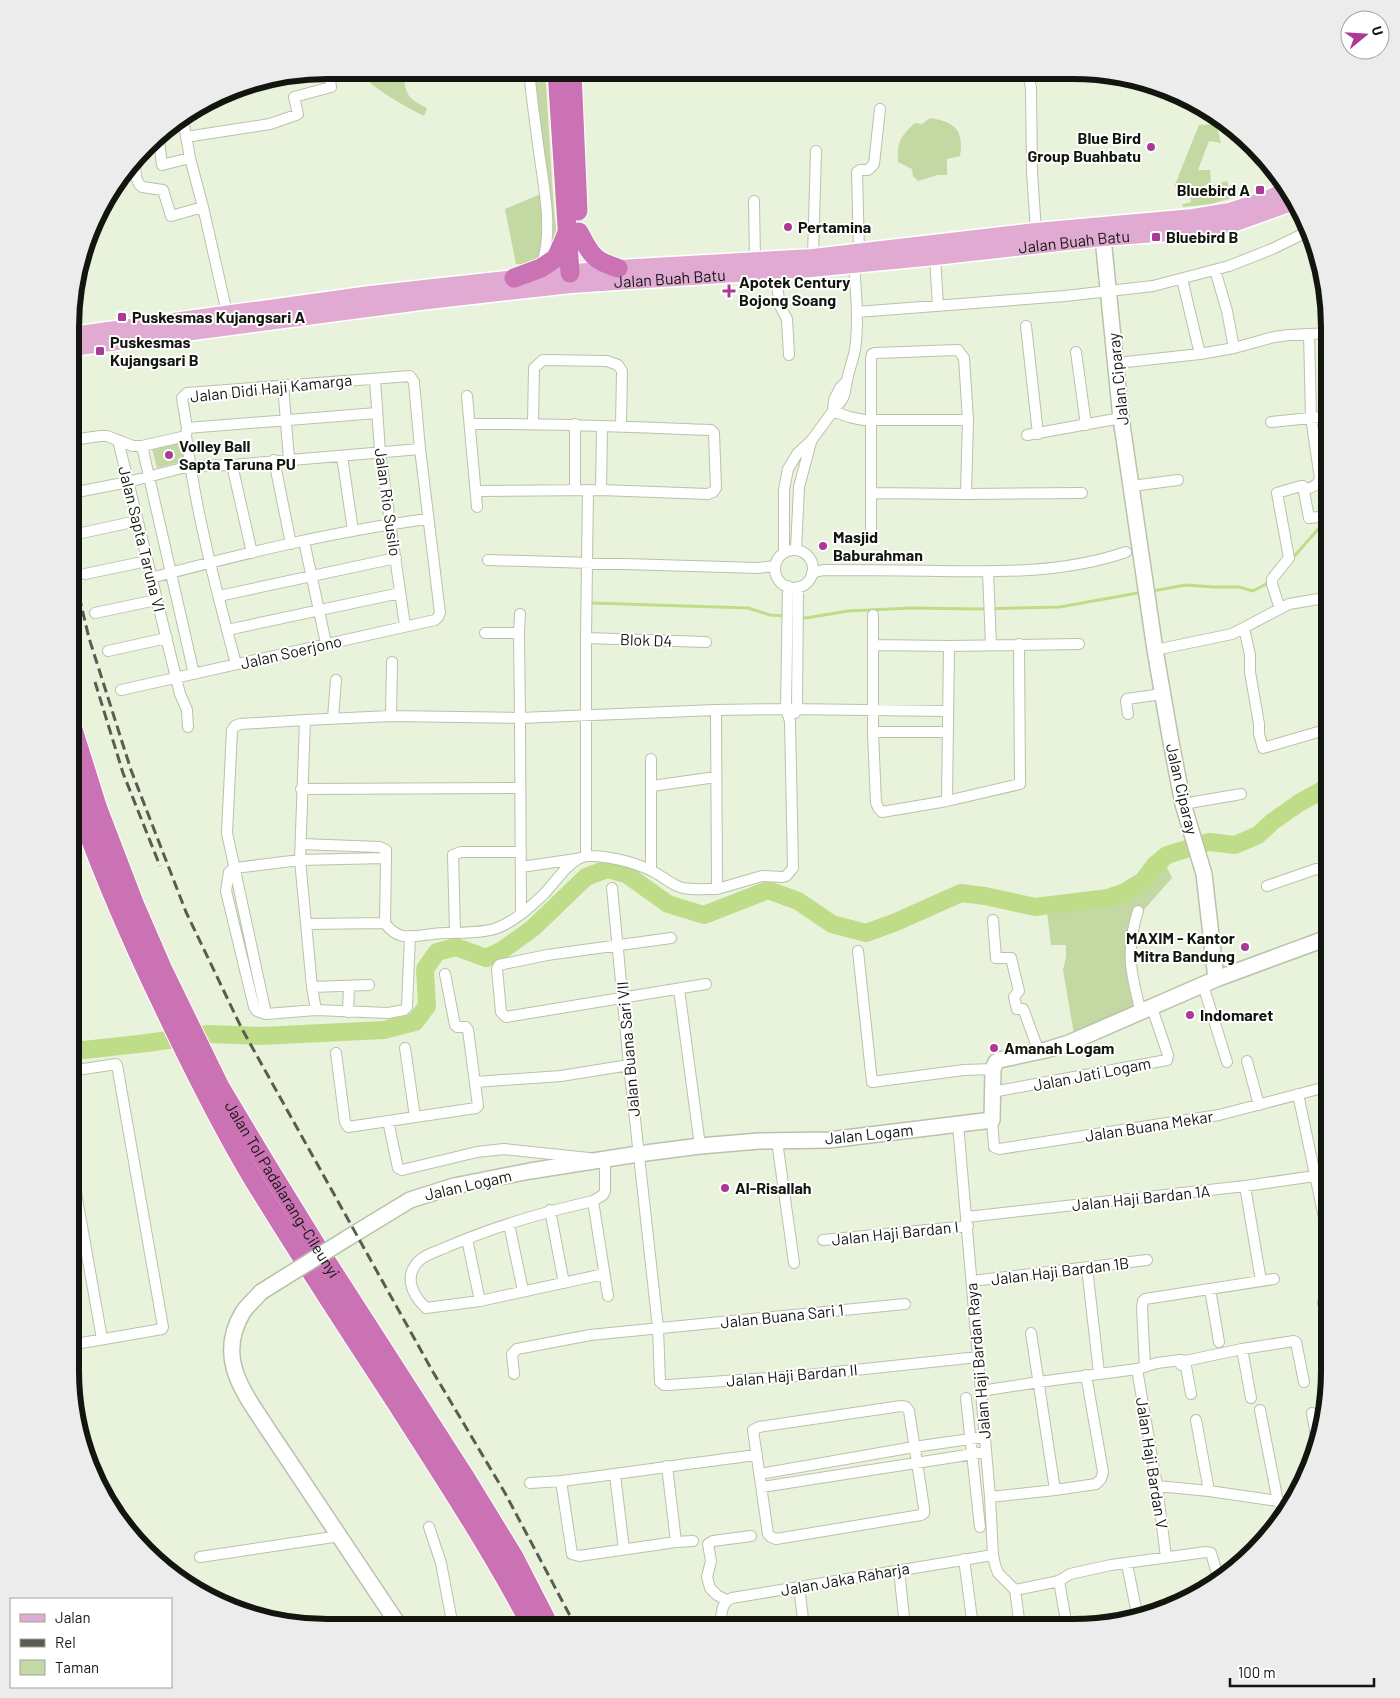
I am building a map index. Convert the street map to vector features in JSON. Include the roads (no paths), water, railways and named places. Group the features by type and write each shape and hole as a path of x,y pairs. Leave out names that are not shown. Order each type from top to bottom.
{"highway":[{"path":"568,79 576,279"},
{"path":"514,278 541,268 556,258 573,233"},
{"path":"573,233 603,264 618,268"},
{"name":"Jalan Tol Padalarang–Cileunyi","path":"79,748 98,809 134,903 155,973"},
{"name":"Jalan Tol Padalarang–Cileunyi","path":"79,807 118,909 155,973 213,1090 253,1178 451,1488 509,1584 528,1619"},
{"name":"Jalan Tol Padalarang–Cileunyi","path":"213,1090 268,1167 316,1246 465,1477 514,1557 546,1619"}],"main road":[{"name":"Jalan Buah Batu","path":"79,347 428,301 576,279 857,258 1036,231 1215,214 1266,199 1281,192"},
{"name":"Jalan Buah Batu","path":"79,334 370,294 514,278 576,279 618,268 755,260 774,265 813,257 935,258 1104,238 1157,235 1232,224 1289,204"}],"street":[{"path":"186,137 270,124 296,115 298,114 294,97 331,88 330,79"},
{"path":"530,79 546,222 546,248 541,268"},
{"path":"1029,79 1036,231"},
{"path":"784,553 784,490 788,469 797,454 811,441 836,405 845,386 854,351 857,312 857,172 868,170 874,164 880,109"},
{"path":"184,125 190,158 227,313"},
{"path":"159,144 162,165 190,158"},
{"path":"813,257 816,151"},
{"path":"136,169 139,185 163,190 171,216 203,207"},
{"path":"754,201 755,260"},
{"path":"857,312 1143,288 1215,270 1272,249 1303,234"},
{"name":"Jalan Ciparay","path":"1104,238 1121,418 1162,694 1184,804 1207,890 1210,982"},
{"path":"935,258 938,306"},
{"path":"774,265 780,306 787,319 789,355"},
{"path":"1215,270 1228,311 1234,348"},
{"path":"1182,279 1200,354"},
{"path":"1026,326 1033,434 1121,418"},
{"path":"1117,363 1200,354 1234,348 1274,337 1321,333"},
{"path":"1280,608 1272,581 1289,558 1278,493 1303,486 1305,489 1314,487 1320,480 1311,417 1309,334"},
{"path":"871,528 872,354 875,352 958,350 964,358 968,420 966,494"},
{"path":"1076,352 1086,425"},
{"path":"533,423 534,368 537,364 543,360 607,361 618,365 622,371 621,426"},
{"name":"Jalan Didi Haji Kamarga","path":"186,432 182,398 187,393 375,378 410,376 413,378"},
{"name":"Jalan Rio Susilo","path":"375,378 380,452 405,626"},
{"name":"Jalan Soerjono","path":"176,678 435,620 438,617 440,613 413,378"},
{"path":"283,385 289,459"},
{"path":"467,396 477,506"},
{"path":"836,405 849,417 871,420 968,420"},
{"path":"79,439 107,436 133,446 142,446 186,432 286,421 377,414"},
{"path":"1271,422 1321,416"},
{"path":"470,424 575,424 711,430 714,434 716,488 708,494 575,489 477,491"},
{"path":"575,424 575,489"},
{"path":"601,490 602,426"},
{"path":"186,432 190,466 210,562 236,664"},
{"name":"Jalan Sapta Taruna VI","path":"118,440 180,694 187,710 188,727"},
{"path":"796,550 799,487 811,441"},
{"path":"142,446 194,674"},
{"path":"79,492 128,482 190,466 232,465 420,449"},
{"path":"342,456 353,531"},
{"path":"274,460 291,544"},
{"path":"232,465 252,553"},
{"path":"1132,486 1178,480"},
{"path":"1303,486 1309,518 1321,517"},
{"path":"586,856 588,490"},
{"path":"871,493 1082,493"},
{"path":"151,578 210,562 304,541 391,524 428,519"},
{"path":"79,534 137,521"},
{"path":"304,541 326,643"},
{"path":"796,550 807,555 812,570 809,580 804,584 793,587 782,583 776,569 779,557 784,553 796,550"},
{"path":"812,570 988,572 1068,567 1091,563 1126,552"},
{"path":"219,596 396,558"},
{"path":"488,560 776,569"},
{"path":"85,574 147,561"},
{"path":"988,572 991,645"},
{"path":"790,721 797,709 793,625 787,610 793,587"},
{"path":"521,867 586,856 617,859 650,870 684,888 717,889 762,876 786,876 793,868 790,721 786,709 793,625 798,611 793,587"},
{"path":"227,630 400,593"},
{"path":"1156,650 1232,634 1280,608 1295,602 1321,598"},
{"path":"95,613 156,600"},
{"path":"520,614 521,914"},
{"path":"873,615 873,732 876,803 884,813 1020,784 1018,644"},
{"path":"1244,628 1250,655 1250,672 1259,734 1263,748 1321,733"},
{"path":"486,633 519,633"},
{"path":"108,651 167,638"},
{"name":"Blok D4","path":"586,638 706,642"},
{"path":"873,645 1079,644"},
{"path":"947,801 949,646"},
{"path":"391,716 392,662"},
{"path":"121,690 176,678"},
{"path":"333,718 336,680"},
{"path":"1128,714 1127,699 1162,694"},
{"path":"716,710 717,889"},
{"path":"235,868 227,833 232,730 240,724 391,716 520,718 716,710 948,711"},
{"path":"305,720 300,860 312,987 316,1010"},
{"path":"873,732 948,732"},
{"path":"650,870 651,759"},
{"path":"652,786 716,777"},
{"path":"302,789 520,788"},
{"path":"1184,804 1241,794"},
{"path":"301,844 380,847 386,850 385,923 391,932 400,936 497,928 521,914 576,859"},
{"path":"454,932 453,855 461,852 521,852"},
{"path":"386,858 300,860 235,868 229,872 226,891 254,1007 257,1011 266,1014 316,1010 388,1013 406,1009 410,936"},
{"path":"1267,886 1316,869 1321,869"},
{"name":"Jalan Buana Sari VII","path":"612,888 628,1065 658,1328"},
{"path":"1138,911 1131,932 1130,963 1132,977 1146,1010"},
{"path":"993,920 996,958 1011,958 1018,991 1014,997 1016,1007 1017,1009 1023,1009 1039,1052"},
{"path":"307,924 385,923"},
{"path":"671,938 618,944 499,965 497,969 501,1012 506,1017 706,984"},
{"path":"992,1120 993,1069 996,1062 1002,1058 1039,1052 1069,1043 1210,982 1321,941"},
{"path":"858,951 872,1082 964,1070 993,1069"},
{"path":"336,1053 346,1125 351,1127 476,1108 478,1106 468,1028 455,1025 445,974"},
{"path":"1210,982 1227,1062"},
{"path":"312,987 369,985"},
{"path":"348,1012 349,986"},
{"path":"679,989 700,1146"},
{"name":"Jalan Jati Logam","path":"992,1092 1167,1060 1168,1055 1146,1010"},
{"path":"405,1048 415,1117"},
{"path":"1247,1061 1259,1106"},
{"path":"79,1070 117,1065 164,1327 162,1329 79,1343"},
{"path":"475,1082 561,1076 628,1065"},
{"name":"Jalan Buana Mekar","path":"992,1120 994,1147 999,1149 1219,1115 1321,1088"},
{"path":"1298,1094 1321,1204"},
{"name":"Jalan Logam","path":"395,1619 246,1396 235,1373 230,1350 235,1328 244,1311 261,1292 410,1200 445,1189 602,1159 700,1146 739,1142 829,1140 992,1120"},
{"path":"388,1121 398,1168 402,1170 477,1152 504,1149 602,1159 604,1195 593,1201 550,1210 467,1238 422,1258 412,1271 410,1278 416,1299 426,1308 480,1301 604,1274"},
{"name":"Jalan Haji Bardan Raya","path":"958,1124 990,1497 992,1555 998,1573 1015,1590"},
{"path":"776,1141 794,1262"},
{"name":"Jalan Haji Bardan 1A","path":"967,1222 1315,1176"},
{"path":"1246,1186 1261,1281"},
{"path":"593,1201 608,1296"},
{"path":"79,1210 102,1339"},
{"path":"550,1210 564,1283"},
{"name":"Jalan Haji Bardan I","path":"823,1240 967,1222"},
{"path":"509,1224 523,1291"},
{"path":"467,1238 480,1301"},
{"name":"Jalan Haji Bardan 1B","path":"972,1281 1147,1260"},
{"path":"1087,1268 1099,1373"},
{"path":"1219,1342 1210,1289 1274,1279"},
{"name":"Jalan Haji Bardan V","path":"1166,1557 1141,1368 1143,1301 1148,1298 1210,1289"},
{"name":"Jalan Buana Sari 1","path":"514,1374 512,1354 513,1351 521,1347 590,1335 905,1304"},
{"name":"Jalan Haji Bardan II","path":"658,1328 660,1382 664,1385 798,1376 978,1357"},
{"path":"1031,1333 1055,1490"},
{"path":"981,1391 1099,1373 1181,1365 1185,1361 1242,1349 1294,1341 1296,1342 1304,1382"},
{"path":"1242,1349 1252,1398"},
{"path":"1185,1361 1192,1394"},
{"path":"990,1497 1096,1484 1101,1479 1103,1472 1086,1375"},
{"path":"966,1398 980,1528"},
{"path":"901,1406 906,1407 909,1411 924,1513 776,1539 768,1534 756,1455 753,1430 760,1427 901,1406"},
{"path":"1260,1410 1278,1502"},
{"path":"1312,1414 1314,1427"},
{"path":"1196,1420 1209,1491"},
{"path":"760,1474 914,1447 984,1437"},
{"path":"929,1445 932,1460"},
{"path":"762,1486 986,1452"},
{"path":"530,1483 614,1475 667,1466 756,1455"},
{"path":"667,1466 676,1542"},
{"path":"614,1475 624,1549"},
{"path":"561,1481 572,1554 579,1556 693,1541"},
{"path":"1156,1486 1209,1491 1283,1502"},
{"path":"429,1527 441,1563 452,1619"},
{"path":"200,1557 340,1536"},
{"path":"721,1619 722,1606 726,1600 710,1588 707,1577 711,1560 708,1544 712,1541 751,1536"},
{"path":"1019,1619 1015,1590 1059,1581 1067,1574 1111,1565 1210,1552 1217,1573"},
{"name":"Jalan Jaka Raharja","path":"726,1600 799,1586 992,1555"},
{"path":"964,1559 972,1619"},
{"path":"1127,1564 1136,1611"},
{"path":"899,1570 904,1619"},
{"path":"1059,1581 1065,1619"},
{"path":"799,1586 803,1619"}],"waterway":[{"path":"1291,560 1321,526"},
{"path":"1152,591 1186,585 1239,587 1253,591 1270,582"},
{"path":"799,617 806,618 848,611 911,608 1060,607 1143,592"},
{"path":"592,603 748,608 770,615 786,616"},
{"path":"79,1050 147,1043 209,1034 261,1036 384,1030 415,1022 427,1006 425,969 437,952 456,947 486,958 501,951 533,928 586,877 607,869 626,874 668,904 704,915 768,890 798,901 832,924 866,933 896,922 961,893 985,896 1035,907 1108,898 1125,892 1143,881 1155,865 1167,855 1209,842 1235,845 1258,835 1272,822 1299,803 1321,791"}],"railway":[{"path":"79,596 89,638 131,770 186,912 242,1029 433,1372 505,1493 572,1619"},
{"path":"95,682 123,773 160,866"}],"place":[{"name":"Blue Bird Group Buahbatu","path":"1151,147"},
{"name":"Bluebird A","path":"1260,190"},
{"name":"Pertamina","path":"788,227"},
{"name":"Bluebird B","path":"1156,237"},
{"name":"Apotek Century Bojong Soang","path":"729,291"},
{"name":"Puskesmas Kujangsari A","path":"122,317"},
{"name":"Puskesmas Kujangsari B","path":"100,351"},
{"name":"Volley Ball Sapta Taruna PU","path":"169,455"},
{"name":"Masjid Baburahman","path":"823,546"},
{"name":"MAXIM - Kantor Mitra Bandung","path":"1245,947"},
{"name":"Indomaret","path":"1190,1015"},
{"name":"Amanah Logam","path":"994,1048"},
{"name":"Al-Risallah","path":"725,1188"}]}
